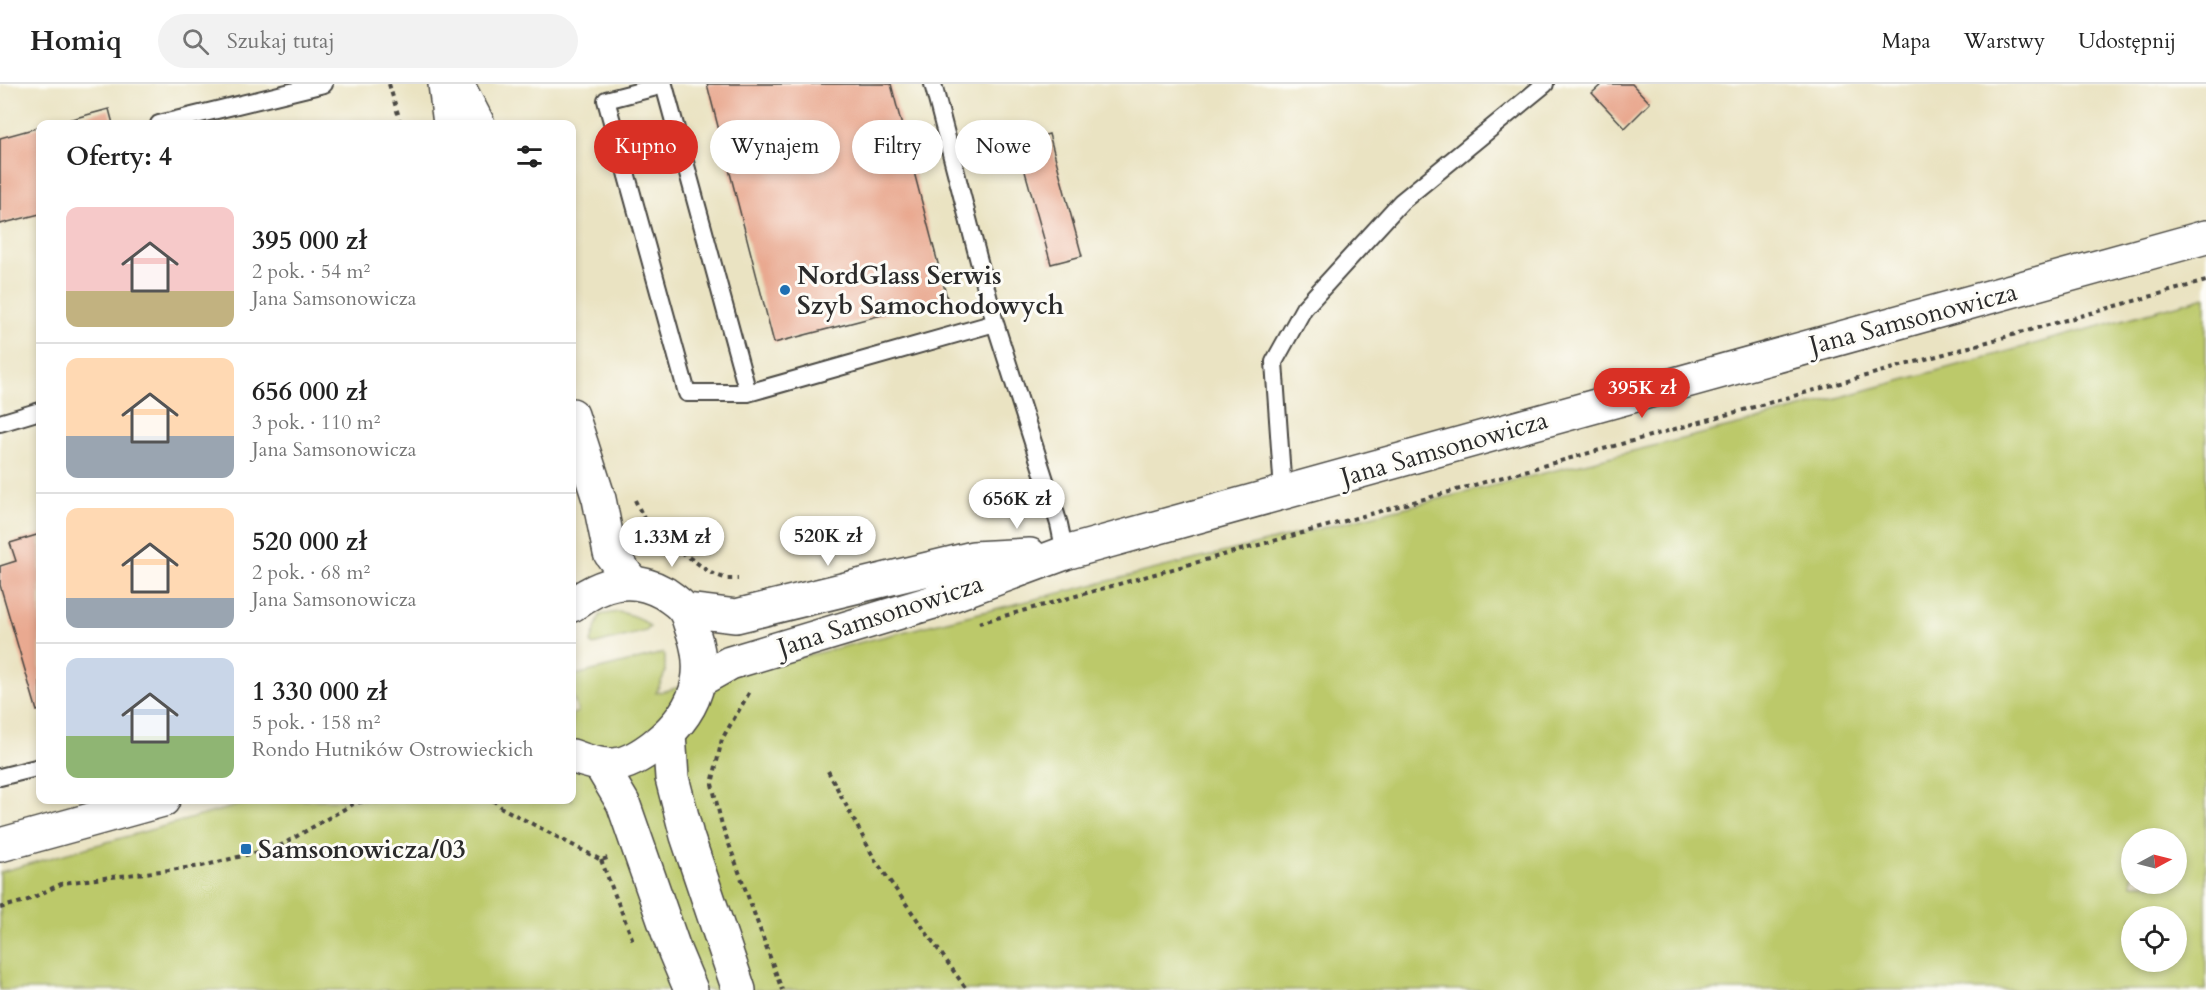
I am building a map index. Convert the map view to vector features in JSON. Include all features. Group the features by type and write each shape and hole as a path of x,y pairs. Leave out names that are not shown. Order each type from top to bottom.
{"main road":[{"path":"445,84 450,120"},
{"path":"457,84 476,120"},
{"name":"Jana Samsonowicza","path":"698,681 730,663 930,603 1065,553 2206,237"},
{"path":"576,427 599,499 610,553 631,581"},
{"name":"Jana Samsonowicza","path":"685,610 736,616 973,558 1065,553"},
{"path":"576,602 603,587 631,581 650,585 685,610 696,640 699,660 698,681 690,704 669,734 642,755 620,765 586,761"},
{"path":"669,734 672,778 687,836 740,990"},
{"path":"586,761 623,803 675,952 691,990"},
{"path":"0,845 149,804"}],"lane":[{"path":"193,120 210,118 324,84"},
{"path":"748,393 664,84 604,92 687,393 748,393 995,323"},
{"path":"933,84 995,323 1059,524 1065,553"},
{"path":"1283,492 1274,362 1304,308 1401,202 1545,84"},
{"path":"0,423 36,412"},
{"path":"0,777 36,768"}],"path":[{"path":"389,84 399,120"},
{"path":"970,626 2206,281"},
{"path":"630,491 649,529 711,573 727,579 739,579"},
{"path":"752,688 722,739 712,784 722,825 782,990"},
{"path":"828,771 875,860 968,990"},
{"path":"0,908 28,900 63,884 202,866 278,848 353,804"},
{"path":"498,804 602,860 635,947"},
{"path":"602,860 640,850"}],"green space":[{"path":"2206,297 2206,990 0,990 0,872 243,804 576,804 576,713 578,712 576,675 663,653 665,673 656,693 1746,423"},
{"path":"618,612 636,617 650,627 646,631 592,645 600,615"}],"building":[{"path":"707,84 891,84 900,120 852,120 852,174 915,174 947,298 774,343 730,174 840,174 840,120 716,120"},
{"path":"1602,84 1632,84 1650,103 1625,128 1592,93"},
{"path":"109,109 112,120 68,120"},
{"path":"36,128 36,215 0,224 0,138"},
{"path":"1052,145 1082,256 1051,264 1026,174 1052,174"},
{"path":"36,535 36,708 0,585 0,566 16,561 10,543"}],"place":[{"name":"NordGlass Serwis Szyb Samochodowych","path":"785,290"},
{"name":"Samsonowicza/03","path":"246,849"}]}
